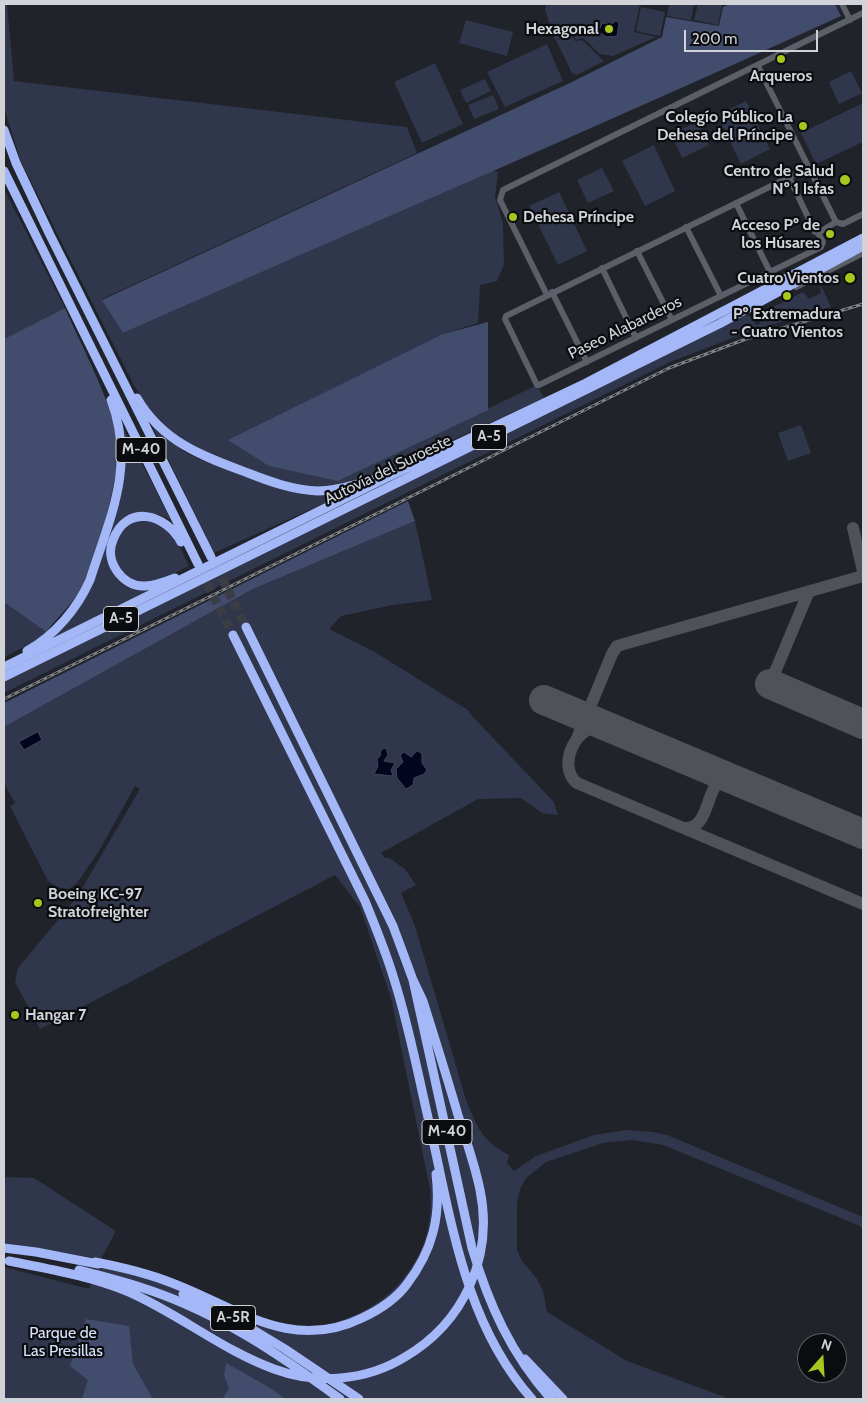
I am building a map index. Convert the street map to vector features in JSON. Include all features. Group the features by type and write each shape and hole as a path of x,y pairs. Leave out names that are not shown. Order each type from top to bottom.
{"highway":[{"name":"M-40","path":"4,130 16,162 46,227 212,558"},
{"name":"M-40","path":"4,171 198,564 176,533 166,523 152,517 136,517 124,524 116,533 111,547 112,560 119,574 131,583 145,586 165,582 278,529 284,530"},
{"path":"816,262 821,256 863,233"},
{"name":"Autovía del Suroeste","path":"4,667 388,477 586,383 863,238"},
{"name":"Autovía del Suroeste","path":"4,677 740,312 863,246"},
{"path":"4,663 32,648 50,634 64,621 83,594 120,479 122,445 117,418 91,359 84,336"},
{"path":"125,382 156,424 188,449 282,486 319,491 340,490 388,477"},
{"name":"M-40","path":"246,627 377,890 393,926 413,980 472,1248 483,1282 508,1340 518,1358 551,1399"},
{"name":"M-40","path":"233,635 365,901 379,936 404,1012 458,1251 486,1333 512,1374 532,1399"},
{"path":"7,1260 74,1274 128,1292 258,1362 274,1369 307,1377 341,1378 370,1373 395,1363 420,1348 436,1335 457,1311 470,1288 480,1260 484,1217 480,1190 470,1154 423,1001 413,980"},
{"path":"95,1262 171,1282 273,1326 296,1331 318,1330 355,1322 390,1302 404,1288 426,1255 434,1235 438,1202 436,1175 428,1141 427,1114"},
{"name":"A-5R","path":"4,1248 95,1262 169,1287 205,1304 285,1349 358,1399"},
{"name":"A-5R","path":"7,1260 74,1269 149,1290 202,1312 244,1333 282,1357 340,1399"},
{"path":"508,1340 563,1399"}],"street":[{"path":"842,4 850,20"},
{"path":"587,362 500,200 504,190 863,13"},
{"path":"758,66 836,222 842,224 863,214"},
{"path":"549,294 808,168"},
{"path":"789,178 815,232 818,233 836,222"},
{"path":"736,203 770,272"},
{"path":"686,227 721,296"},
{"name":"Paseo Alabarderos","path":"549,294 505,318 537,385 821,247 823,242 818,233"},
{"path":"638,250 672,320"},
{"path":"740,312 751,310 863,254"},
{"path":"602,268 636,338"}],"green space":[{"path":"4,4 7,4 14,81 407,127 417,153 102,299 123,333 491,170 498,172 495,196 503,224 504,265 497,281 480,285 478,323 443,334 338,481 537,385 544,398 370,478 357,483 317,488 286,483 199,451 160,424 135,387 21,162 4,108"},
{"path":"546,4 640,4 634,32 656,37 613,56 600,54 583,38 576,40 572,33 555,40 545,10"},
{"path":"669,4 694,4 691,20 667,16"},
{"path":"698,4 722,4 718,25 694,20"},
{"path":"641,7 665,12 660,36 636,31"},
{"path":"466,20 513,32 507,56 459,43"},
{"path":"571,34 575,41 582,40 604,61 577,75 572,73 556,40"},
{"path":"547,44 563,81 505,107 487,72"},
{"path":"435,63 463,124 422,143 394,82"},
{"path":"851,71 862,93 839,104 829,82"},
{"path":"485,79 491,91 466,103 460,90"},
{"path":"493,95 499,109 474,119 468,105"},
{"path":"746,101 770,149 741,164 717,115"},
{"path":"863,103 863,142 816,164 801,133"},
{"path":"697,122 709,145 682,158 671,134"},
{"path":"654,145 675,191 645,206 622,161"},
{"path":"602,168 614,191 588,203 577,180"},
{"path":"4,189 65,308 4,339"},
{"path":"559,192 587,251 558,265 529,206"},
{"path":"819,281 831,307 748,332 670,362 4,693 4,682 741,317 747,315 753,319 756,325 760,324 759,314 803,292 809,299 821,293"},
{"path":"149,420 183,451 201,460 296,493 367,484 214,553"},
{"path":"801,425 811,453 788,461 778,433"},
{"path":"123,427 171,520 151,513 134,514 121,521 112,532 107,546 108,561 114,575 127,587 146,590 147,592 55,639 56,634 74,615 99,567 114,516"},
{"path":"146,519 162,525 168,530 178,544 189,566 151,583 135,581 126,575 116,558 115,549 117,539 122,531 133,523"},
{"name":"Parque de Las Presillas","path":"415,521 432,600 393,605 341,616 329,629 373,651 468,710 554,802 558,815 542,813 521,798 478,799 381,853 385,858 389,858 405,869 416,885 401,893 415,926 466,1100 481,1132 492,1144 509,1155 507,1163 514,1171 536,1156 594,1135 626,1130 667,1135 863,1217 863,1231 860,1226 663,1145 632,1140 603,1143 546,1162 526,1178 520,1189 517,1203 517,1250 522,1261 537,1279 543,1291 547,1312 627,1361 730,1399 4,1399 4,1267 89,1289 101,1259 276,1323 298,1326 327,1324 355,1315 369,1308 392,1291 410,1270 422,1248 429,1226 430,1189 391,998 360,907 335,875 40,1029 15,982 18,968 77,897 140,789 135,786 99,851 77,883 69,889 57,887 48,881 10,806 15,803 4,783 4,727 253,589"},
{"path":"4,602 46,632 32,643 4,657"},
{"path":"4,1177 34,1178 116,1231 101,1259 4,1243"}],"shaded area":[{"path":"730,4 835,4 841,16 752,57 123,333 102,300 572,82 662,37 666,17 719,26 723,7"},
{"name":"Hexagonal","path":"616,21 619,23 617,36 606,37 599,31 602,23 612,24"},
{"path":"65,308 104,395 115,430 118,460 105,522 84,582 78,594 46,632 4,602 4,339"},
{"path":"488,322 488,410 338,481 269,466 228,440 443,334"},
{"path":"408,501 415,521 253,589 4,727 4,703"},
{"path":"38,732 42,740 24,750 19,742"},
{"path":"386,748 388,755 384,761 395,763 391,770 393,776 374,774 378,766 377,759 380,756 381,750"},
{"path":"417,751 422,753 422,763 427,770 424,774 414,778 413,785 406,789 397,778 396,769 403,762 400,755 404,752 411,757"},
{"path":"86,1319 129,1326 133,1364 153,1399 82,1399 88,1380 70,1366"},
{"path":"226,1363 272,1389 285,1399 216,1399 223,1398 229,1389 224,1375"}],"taxiway":[{"path":"853,528 863,571"},
{"path":"578,736 617,646 863,576"},
{"path":"770,684 809,591"},
{"path":"606,726 595,727 586,731 572,747 568,766 571,776 577,783 863,904"},
{"path":"684,828 697,824 701,819 716,785 728,780 736,781"}],"runway":[{"path":"770,684 863,724"},
{"path":"544,700 863,834"}],"tunnel":[{"path":"216,566 246,627"},
{"path":"201,571 233,635"}],"railway":[{"path":"4,699 669,368 746,339 863,304"}],"place":[{"name":"Hexagonal","path":"609,29"},
{"name":"Arqueros","path":"781,59"},
{"name":"Colegío Público La Dehesa del Príncipe","path":"803,126"},
{"name":"Centro de Salud Nº 1 Isfas","path":"845,180"},
{"name":"Dehesa Príncipe","path":"513,217"},
{"name":"Acceso Pº de los Húsares","path":"830,234"},
{"name":"Cuatro Vientos","path":"850,278"},
{"name":"Pº Extremadura - Cuatro Vientos","path":"787,296"},
{"name":"Boeing KC-97 Stratofreighter","path":"38,903"},
{"name":"Hangar 7","path":"15,1015"}]}
